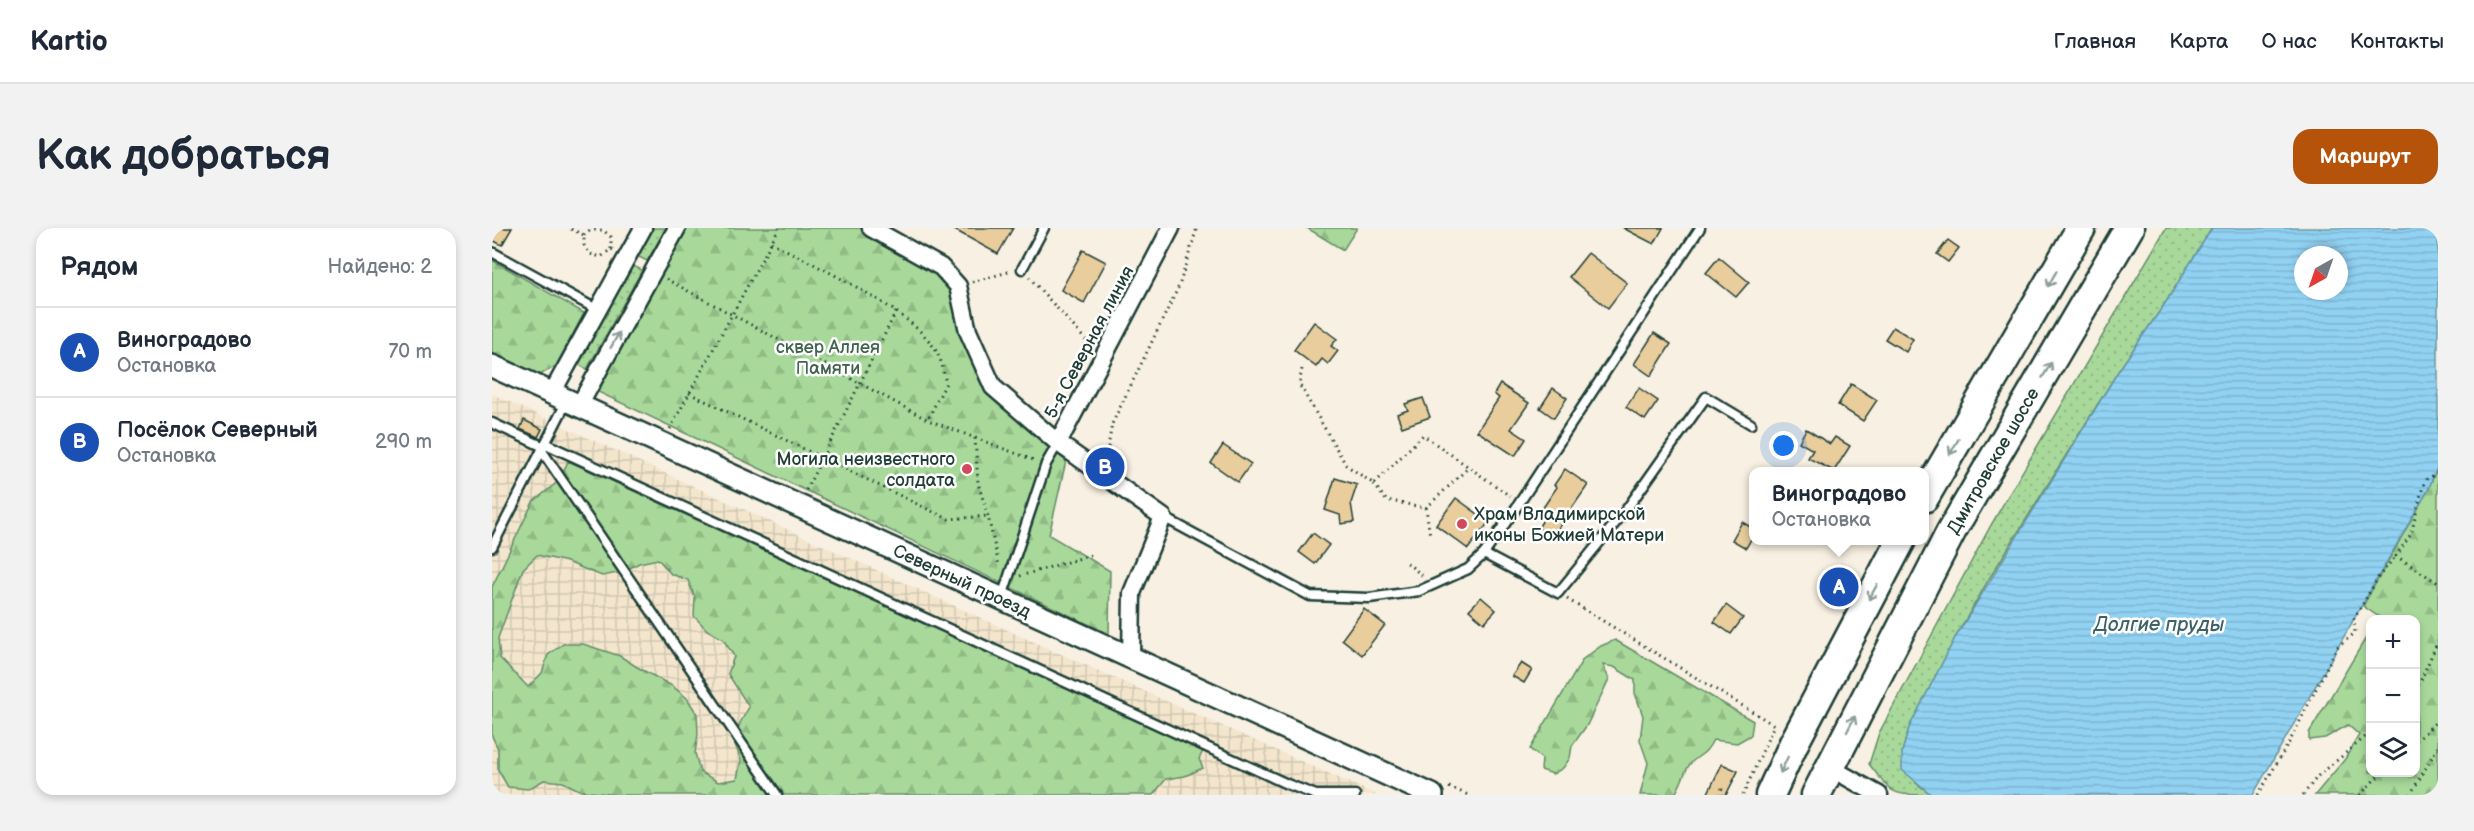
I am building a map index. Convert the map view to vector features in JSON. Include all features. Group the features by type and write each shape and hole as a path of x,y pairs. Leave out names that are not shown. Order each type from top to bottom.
{"highway":[{"path":"1929,489 2081,228"},
{"name":"Дмитровское шоссе","path":"1816,795 1828,767 1952,530 2129,228"},
{"path":"1770,795 1794,743 1898,545"}],"street":[{"path":"566,400 598,310 643,228"},
{"path":"566,400 653,272 677,228"},
{"path":"871,228 940,267 958,286 968,332 993,387 1058,443 1163,517 1132,593 1131,658"},
{"name":"5-я Северная линия","path":"1058,443 1171,228"},
{"name":"Северный проезд","path":"492,366 1004,589 1131,658 1432,795"},
{"path":"1828,767 1879,795"}],"lane":[{"path":"1022,269 1044,228"},
{"path":"1163,517 1310,596 1369,598 1419,591 1468,569 1484,554 1700,228"},
{"path":"492,252 598,310"},
{"path":"1484,554 1558,593 1626,510 1706,397 1751,424"},
{"path":"492,548 566,400"},
{"path":"492,423 1287,784 1316,795 1355,795"},
{"path":"1004,589 1046,464 1058,443"},
{"path":"544,447 777,795"}],"path":[{"path":"669,430 779,228"},
{"path":"1105,467 1112,424 1179,286 1197,228"},
{"path":"571,229 584,235"},
{"path":"590,230 603,230 611,237 610,249 601,257 590,254 584,245 584,235 590,230"},
{"path":"771,242 897,310 923,333 939,356 946,383 928,420"},
{"path":"610,249 627,257"},
{"path":"958,286 1022,269 1102,358"},
{"path":"653,272 928,420 1046,464"},
{"path":"804,494 897,310"},
{"path":"1302,369 1299,384 1346,465 1374,484 1386,500 1426,508"},
{"path":"689,393 948,519 988,516"},
{"path":"1374,484 1423,435 1519,502"},
{"path":"975,438 978,483 988,516 1004,589 1091,555"},
{"path":"1426,508 1469,467"},
{"path":"2258,795 2290,741 2337,646 2355,633 2354,619 2379,576 2411,534 2423,486 2427,479 2438,473"},
{"path":"1426,508 1430,536"},
{"path":"2396,556 2438,583"},
{"path":"1407,563 1433,585"},
{"path":"1558,593 1578,608 1774,724 1743,795"},
{"path":"2420,680 2438,641"},
{"path":"2420,736 2438,720"},
{"path":"2303,795 2318,776 2366,736"},
{"path":"2410,795 2438,747"},
{"path":"2360,795 2377,777"},
{"path":"1719,795 1723,786"}],"shaded area":[{"path":"492,394 1016,634 1377,795 492,795"}],"green space":[{"path":"652,228 666,228 647,261 637,256"},
{"name":"сквер Аллея Памяти","path":"685,228 861,228 934,268 953,291 988,392 1066,461 1049,535 1110,571 1109,634 596,391"},
{"path":"1307,228 1357,228 1343,250"},
{"path":"2166,228 2212,228 2166,302 2119,370 1989,579 1955,638 1909,728 1902,752 1916,783 1932,795 1908,795 1894,791 1883,782 1869,764 1879,733 1991,525"},
{"path":"492,260 584,313 556,366 540,375 492,354"},
{"path":"631,265 642,270 587,369 577,364"},
{"path":"568,461 1203,751 1199,759 1203,768 1185,776 1166,779 1153,795 618,795 581,791 563,782 544,780 528,789 508,787 498,770 498,749 492,736 492,587 533,502 560,480","holes":["537,555 567,562 602,576 623,572 639,563 658,559 671,574 688,580 695,598 694,616 707,630 723,639 734,656 728,674 749,707 740,723 734,742 741,760 737,779 718,782 700,772 695,753 698,734 697,714 687,698 672,686 620,656 583,644 563,644 548,655 542,673 528,687 500,658 498,638 523,569"]},
{"path":"2438,466 2438,795 2315,795 2345,759 2359,735 2348,725 2325,738 2309,740 2309,733 2366,638 2366,777 2420,777 2420,615 2376,615 2363,606 2428,490"},
{"path":"1615,640 1753,721 1751,735 1737,743 1713,740 1705,752 1690,764 1674,795 1640,795 1648,763 1640,740 1643,716 1635,693 1635,680 1614,667 1603,665 1609,679 1587,725 1572,746 1570,758 1563,768 1553,774 1541,770 1542,759 1530,749 1583,659 1601,646"}],"water":[{"name":"Долгие пруды","path":"2212,228 2438,228 2438,465 2428,490 2253,795 1932,795 1902,770 1902,752 1909,728 1955,638 2119,370 2166,302"}],"building":[{"path":"492,228 512,228 502,245 492,240"},
{"path":"951,228 1013,228 998,254"},
{"path":"1623,228 1663,228 1654,244"},
{"path":"1948,240 1959,248 1948,262 1937,254"},
{"path":"1083,250 1106,262 1084,303 1061,290"},
{"path":"1588,253 1627,283 1608,308 1569,277"},
{"path":"1719,257 1749,282 1736,297 1706,273"},
{"path":"1314,322 1337,339 1331,346 1338,351 1328,364 1322,359 1316,367 1294,350"},
{"path":"1893,327 1913,339 1906,352 1885,339"},
{"path":"1654,333 1671,344 1651,376 1634,364"},
{"path":"1500,384 1529,403 1511,429 1526,439 1515,456 1477,431 1499,398 1494,394"},
{"path":"1851,384 1877,400 1863,421 1838,405"},
{"path":"1553,388 1567,398 1554,418 1540,408"},
{"path":"1639,388 1658,401 1645,420 1626,407"},
{"path":"1423,398 1430,417 1402,427 1397,414 1408,410 1405,404"},
{"path":"524,420 542,429 538,437 520,429"},
{"path":"1806,429 1830,444 1835,437 1850,446 1837,467 1826,467 1808,458 1813,450 1799,442"},
{"path":"1223,445 1251,464 1238,482 1211,463"},
{"path":"1565,469 1588,485 1552,537 1538,528 1544,518 1538,515 1557,487 1554,485"},
{"path":"1335,478 1357,485 1351,503 1354,522 1341,524 1340,515 1325,510"},
{"name":"Храм Владимирской иконы Божией Матери","path":"1456,498 1489,522 1468,549 1436,525"},
{"path":"1742,522 1749,526 1749,543 1746,548 1732,540"},
{"path":"1313,533 1329,545 1315,564 1299,552"},
{"path":"1481,597 1496,610 1484,623 1469,610"},
{"path":"1726,605 1743,618 1731,634 1714,622"},
{"path":"1364,609 1385,625 1362,655 1342,639"},
{"path":"1521,663 1532,670 1524,683 1512,676"},
{"path":"1722,764 1738,771 1726,795 1707,795"}],"place":[{"name":"Посёлок Северный","path":"1105,467"},
{"name":"Могила неизвестного солдата","path":"967,469"},
{"name":"Храм Владимирской иконы Божией Матери","path":"1462,524"},
{"name":"Виноградово","path":"1839,587"}]}
